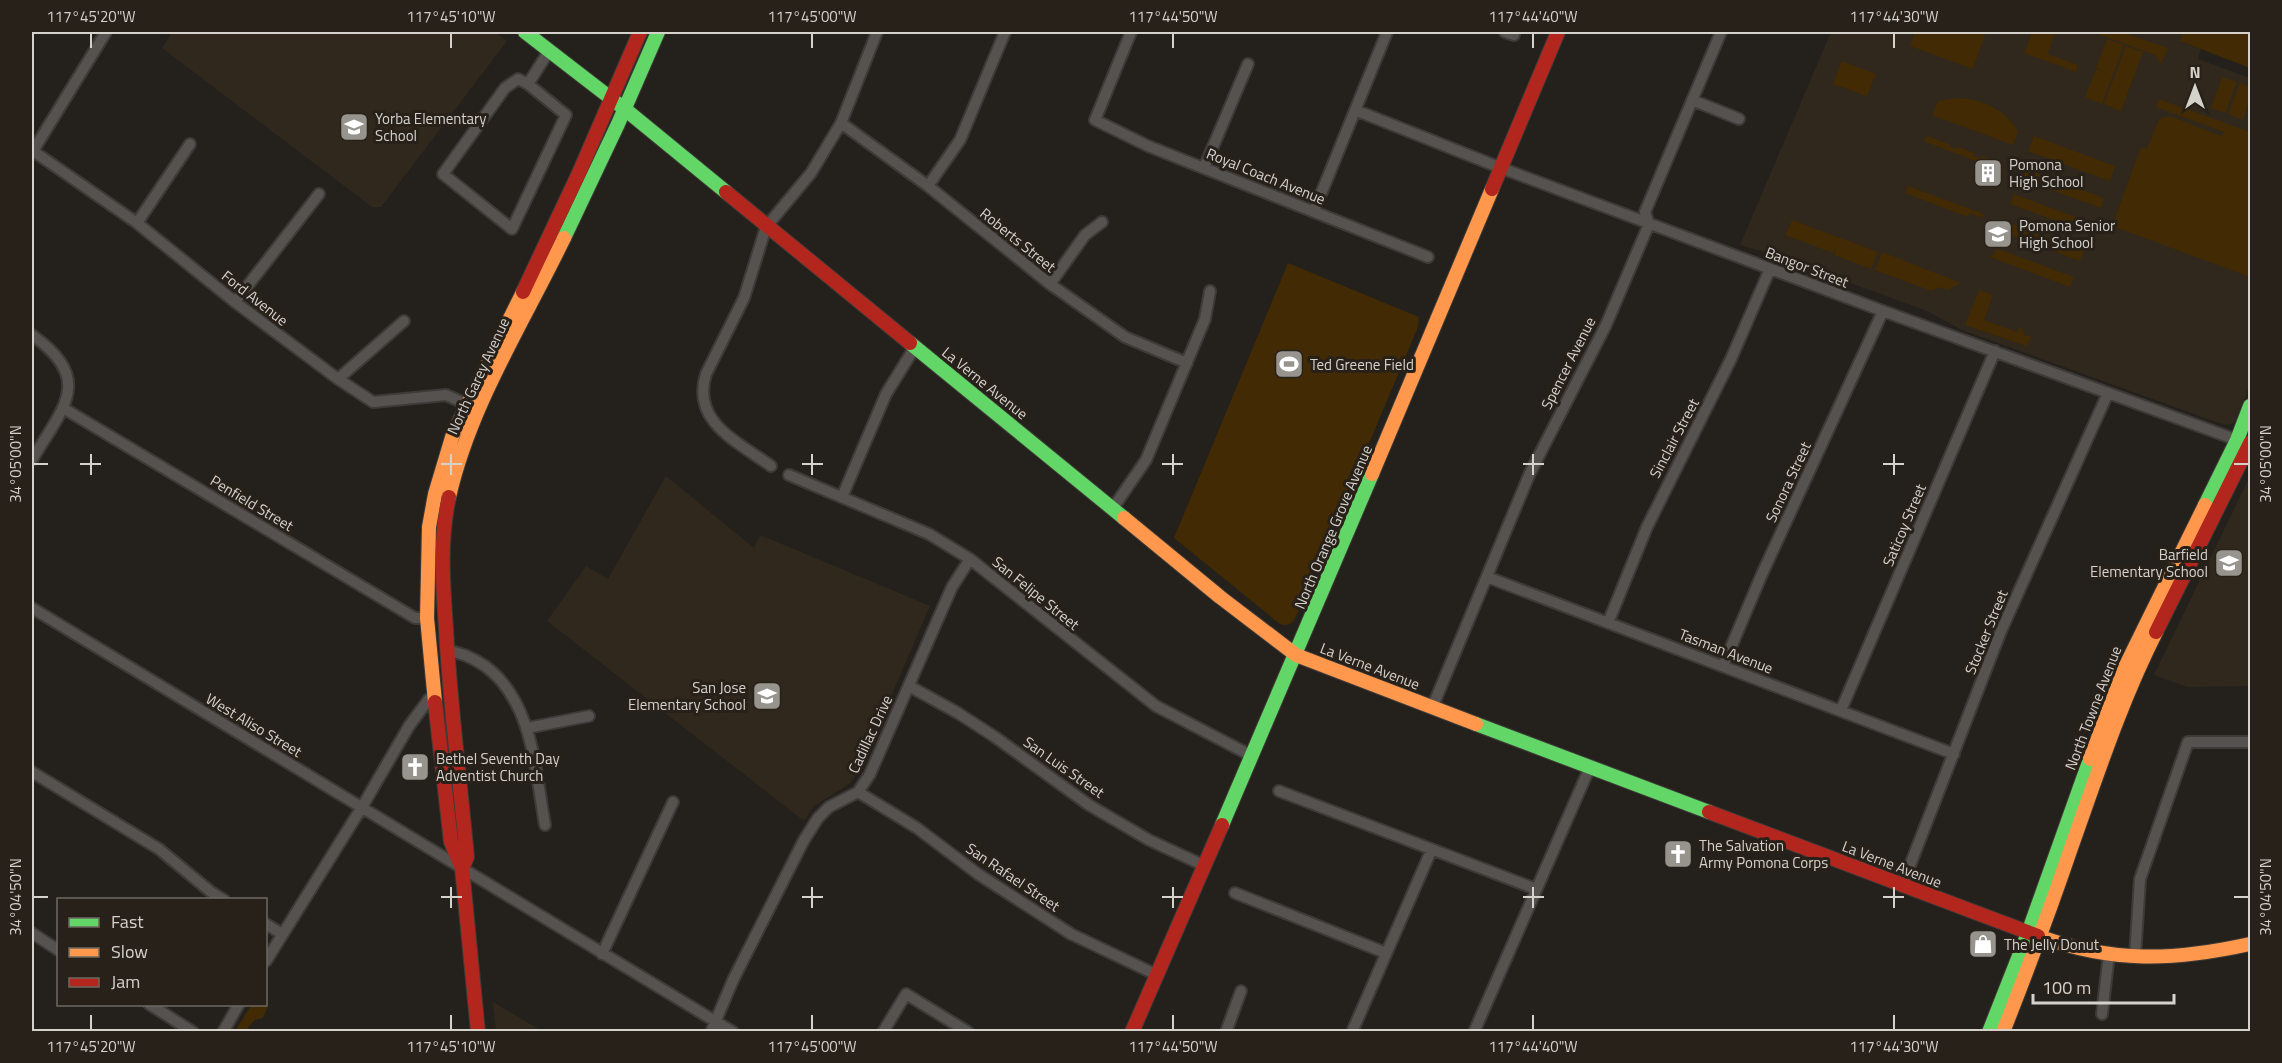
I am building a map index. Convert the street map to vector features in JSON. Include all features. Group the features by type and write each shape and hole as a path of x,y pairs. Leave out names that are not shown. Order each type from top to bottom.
{"main road":[{"name":"La Verne Avenue","path":"525,32 626,110 1220,597 1296,655 2034,935 2085,950 2135,957 2206,954 2250,944"},
{"name":"North Garey Avenue","path":"462,868 467,857 447,651 442,549 448,506 472,407 612,99 640,32"},
{"name":"North Garey Avenue","path":"478,1032 462,868 451,842 427,618 428,536 435,494 443,462 594,179 658,32"},
{"name":"North Orange Grove Avenue","path":"1132,1032 1267,717 1296,655 1558,32"},
{"name":"North Towne Avenue","path":"2003,1032 2034,935 2136,672 2246,443 2250,406"},
{"path":"427,581 433,599 436,650 447,651"},
{"name":"North Towne Avenue","path":"1989,1032 2034,935"}],"street":[{"name":"Ford Avenue","path":"106,32 33,151 137,223 235,303 373,402 446,395 472,407"},
{"path":"771,466 724,432 713,421 704,408 702,394 706,374 744,298 766,227 811,173 841,123 877,32"},
{"path":"928,186 960,140 1005,32"},
{"name":"Royal Coach Avenue","path":"1131,32 1095,120 1148,146 1428,257"},
{"path":"1314,211 1387,32"},
{"name":"Spencer Avenue","path":"1432,708 1530,473 1605,325 1649,224 1645,212 1721,32"},
{"path":"528,84 549,51"},
{"path":"1204,168 1248,64"},
{"path":"518,79 528,84 566,115 512,229 443,174 505,88 518,79"},
{"path":"1692,100 1739,119"},
{"name":"Bangor Street","path":"1355,110 1649,224 2246,443"},
{"name":"Roberts Street","path":"841,123 928,186 1050,284 1125,337 1187,363"},
{"path":"137,223 190,144"},
{"path":"235,303 319,194"},
{"path":"1050,284 1085,235 1102,222"},
{"name":"Sinclair Street","path":"1608,623 1647,527 1731,359 1770,269"},
{"path":"1113,508 1146,460 1205,319 1210,291"},
{"name":"Sonora Street","path":"1723,666 1762,574 1883,311"},
{"path":"338,379 404,321"},
{"path":"32,336 49,348 62,362 69,379 68,393 63,408 32,460"},
{"path":"842,497 886,394 915,347"},
{"name":"Saticoy Street","path":"1841,710 1995,351"},
{"name":"Stocker Street","path":"1902,886 2001,631 2108,393"},
{"name":"Penfield Street","path":"63,408 415,618 427,618"},
{"name":"San Felipe Street","path":"789,475 929,534 970,559 1156,706 1252,756"},
{"name":"Cadillac Drive","path":"711,1032 761,922 804,840 818,818 829,807 858,792 870,774 952,587 970,559"},
{"name":"Tasman Avenue","path":"1487,577 1954,754"},
{"name":"West Aliso Street","path":"32,608 733,1032"},
{"path":"447,651 459,652 480,663 498,676 512,692 527,728 545,825"},
{"name":"San Luis Street","path":"909,686 995,737 1089,805 1149,840 1205,866"},
{"path":"267,959 362,807 409,726 429,699 435,698"},
{"path":"527,728 589,716"},
{"path":"2135,957 2140,879 2188,742 2250,742"},
{"path":"1473,1032 1590,767"},
{"path":"32,772 159,849 221,898"},
{"path":"1279,791 1536,889"},
{"name":"San Rafael Street","path":"858,792 918,828 978,874 1071,934 1157,975"},
{"path":"602,954 673,802"},
{"path":"1352,1032 1431,850"},
{"path":"1235,893 1386,953"},
{"path":"267,925 282,934"},
{"path":"32,933 57,949"},
{"path":"2102,1014 2109,954"},
{"path":"1226,1032 1241,992"},
{"path":"883,1032 906,994 968,1032"},
{"path":"151,1006 193,1032"},
{"path":"223,1032 238,1006"}],"shaded area":[{"name":"Yorba Elementary School","path":"172,32 495,32 507,41 381,207 372,207 162,48"},
{"name":"Pomona Senior High School","path":"1831,32 2183,32 2180,41 2201,49 2198,59 2250,78 2250,384 2235,422 2229,425 2219,423 1962,330 1927,311 1774,255 1740,245"},
{"path":"1915,32 1986,32 1973,69 1910,46"},
{"path":"2032,32 2055,33 2048,54 2078,65 2076,72 2024,53"},
{"path":"2092,32 2122,32 2168,48 2161,64 2155,55"},
{"path":"2183,32 2250,32 2250,68 2180,41"},
{"path":"2107,39 2124,45 2102,104 2085,97 2096,69 2108,73 2096,68"},
{"path":"2126,46 2143,52 2121,111 2104,104"},
{"path":"1842,61 1876,74 1867,96 1833,84"},
{"path":"2222,77 2237,82 2225,113 2211,108"},
{"path":"2240,83 2250,87 2250,99 2243,120 2228,114"},
{"path":"1955,98 1974,100 1999,111 2013,123 2018,131 2013,145 1932,115 1938,101"},
{"path":"2159,99 2250,132 2250,277 2112,226 2141,147 2147,149 2159,119 2170,116 2221,136 2224,132 2156,107"},
{"path":"1928,136 1949,144 1955,149 1959,147 1974,153 1974,156 1979,158 1983,156 2002,163 2004,172 1923,141"},
{"path":"2034,136 2115,166 2110,181 2028,151"},
{"path":"2028,170 2104,198 2101,208 2019,178"},
{"path":"1908,186 1984,214 1982,218 1970,213 1968,217 1905,193"},
{"path":"2014,194 2095,224 2092,234 2010,204"},
{"path":"1792,220 1878,252 1871,269 1834,255 1836,246 1833,253 1785,235"},
{"path":"2003,221 2084,251 2080,261 1999,231"},
{"path":"1998,249 2074,277 2070,287 1990,257"},
{"path":"1882,252 1961,283 1947,290 1939,287 1931,291 1875,270"},
{"path":"1288,263 1419,317 1418,327 1295,619 1285,625 1280,624 1174,538"},
{"path":"1979,290 1993,295 1984,320 2017,332 2022,327 2023,334 2031,337 2027,346 1965,325"},
{"name":"San Jose Elementary School","path":"666,476 754,548 760,535 930,606 859,771 849,784 814,806 804,821 547,621 586,566 608,579"},
{"name":"Barfield Elementary School","path":"2250,476 2250,686 2187,687 2154,675"},
{"path":"493,1002 542,1031 496,1031"},
{"path":"251,1006 268,1006 263,1018 255,1020 248,1027 250,1031 235,1031"}],"traffic: fast":[{"path":"525,32 626,110 726,192"},
{"path":"564,238 618,124 658,32"},
{"path":"910,343 1124,518"},
{"path":"2205,505 2237,440 2250,406"},
{"path":"1222,825 1372,474"},
{"path":"1476,724 1709,812"},
{"path":"1989,1032 2028,933 2090,759"}],"traffic: slow":[{"path":"1372,474 1492,189"},
{"path":"449,497 458,463 484,397 564,238"},
{"path":"435,702 427,618 429,527 435,494 453,434 523,292"},
{"path":"2090,759 2125,667 2205,505"},
{"path":"1124,518 1220,597 1296,655 1476,724"},
{"path":"2003,1032 2047,917 2110,738 2156,632"},
{"path":"2038,936 2092,951 2143,956 2195,954 2250,944"}],"traffic: jam":[{"path":"523,292 579,173 640,32"},
{"path":"1492,189 1558,32"},
{"path":"726,192 910,343"},
{"path":"2156,632 2250,443"},
{"path":"449,497 444,530 443,579 450,686 467,857 462,868"},
{"path":"435,702 451,842 462,868 478,1032"},
{"path":"1709,812 2038,936"},
{"path":"1132,1032 1222,825"}],"place":[{"name":"Yorba Elementary School","path":"354,127"},
{"name":"Pomona High School","path":"1988,173"},
{"name":"Pomona Senior High School","path":"1998,234"},
{"name":"Ted Greene Field","path":"1289,364"},
{"name":"Barfield Elementary School","path":"2229,563"},
{"name":"San Jose Elementary School","path":"767,696"},
{"name":"Bethel Seventh Day Adventist Church","path":"415,767"},
{"name":"The Salvation Army Pomona Corps","path":"1678,854"},
{"name":"The Jelly Donut","path":"1983,944"}]}
